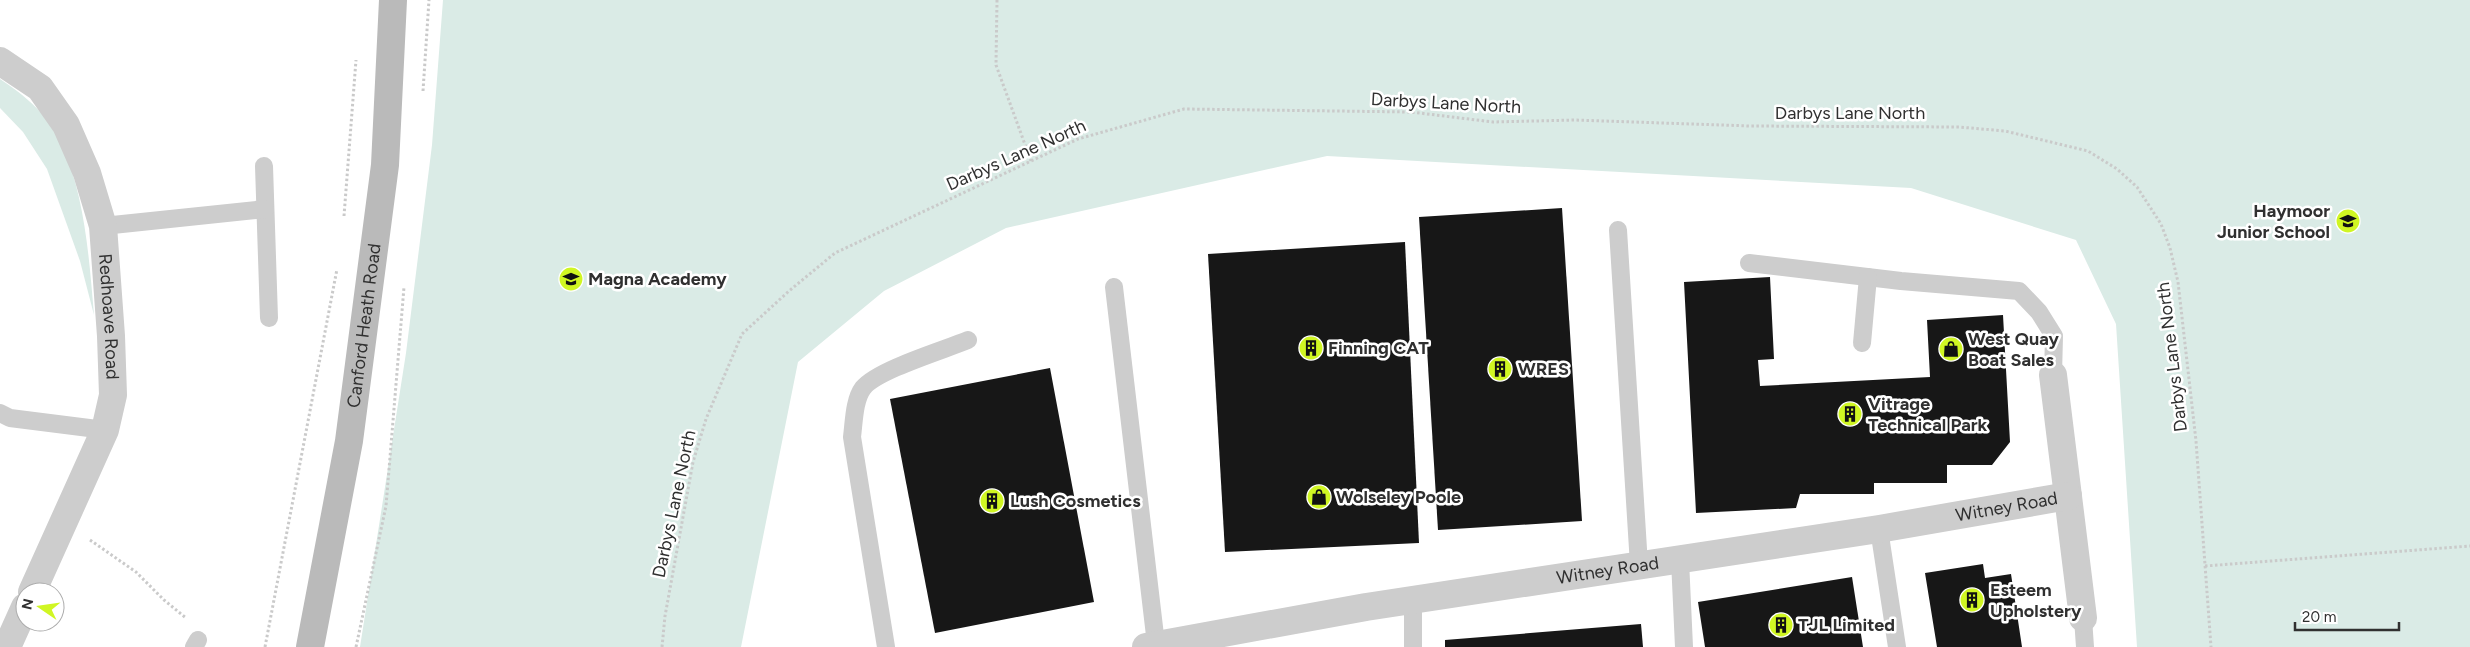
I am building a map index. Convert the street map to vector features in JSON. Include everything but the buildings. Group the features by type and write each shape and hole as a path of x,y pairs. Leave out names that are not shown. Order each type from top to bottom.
{"main road":[{"name":"Canford Heath Road","path":"310,647 349,441 385,165 393,0"}],"street":[{"name":"Redhoave Road","path":"0,61 40,88 66,125 87,173 103,226 113,395 105,430 37,582"},
{"path":"2053,375 2083,618"},
{"name":"Witney Road","path":"1151,645 1413,600 1879,530 2068,496"},
{"path":"7,647 15,629"}],"lane":[{"path":"264,166 269,318"},
{"path":"103,226 265,209"},
{"path":"1618,230 1638,565"},
{"path":"1749,263 1868,277 2019,291 2039,312 2054,336 2053,375"},
{"path":"1862,343 1868,277"},
{"path":"1114,287 1151,645"},
{"path":"886,647 852,437 855,412 862,389 879,376 968,340"},
{"path":"0,413 10,418 105,430"},
{"path":"1879,530 1897,647"},
{"path":"1680,560 1684,647"},
{"path":"1413,600 1413,647"},
{"path":"2083,618 2085,647"}],"path":[{"path":"423,95 429,0"},
{"path":"997,0 996,65 1031,162"},
{"path":"343,223 356,58"},
{"name":"Darbys Lane North","path":"662,647 665,616 693,462 706,419 742,334 788,291 835,253 1078,139 1184,109 1411,112 1493,122 1575,120 1750,126 1959,127 2005,130 2088,152 2117,169 2137,187 2161,224 2170,248 2178,282 2194,432 2211,647"},
{"path":"265,647 338,262"},
{"path":"356,647 386,506 404,286"},
{"path":"64,521 136,572 164,600 188,619 196,644"},
{"path":"2205,566 2470,546"}],"shaded area":[{"path":"443,0 2470,0 2470,647 2137,647 2116,324 2076,240 1911,188 1327,156 1006,228 884,291 798,362 741,647 360,647 406,353 432,145"},
{"path":"0,79 35,106 50,123 61,142 76,184 81,205 88,249 94,315 80,261 47,169 23,132 0,108"}],"place":[{"name":"Haymoor Junior School","path":"2348,221"},
{"name":"Magna Academy","path":"571,279"},
{"name":"Finning CAT","path":"1311,348"},
{"name":"West Quay Boat Sales","path":"1951,349"},
{"name":"WRES","path":"1500,369"},
{"name":"Vitrage Technical Park","path":"1850,414"},
{"name":"Wolseley Poole","path":"1319,497"},
{"name":"Lush Cosmetics","path":"992,501"},
{"name":"Esteem Upholstery","path":"1972,600"},
{"name":"TJL Limited","path":"1781,625"}]}
